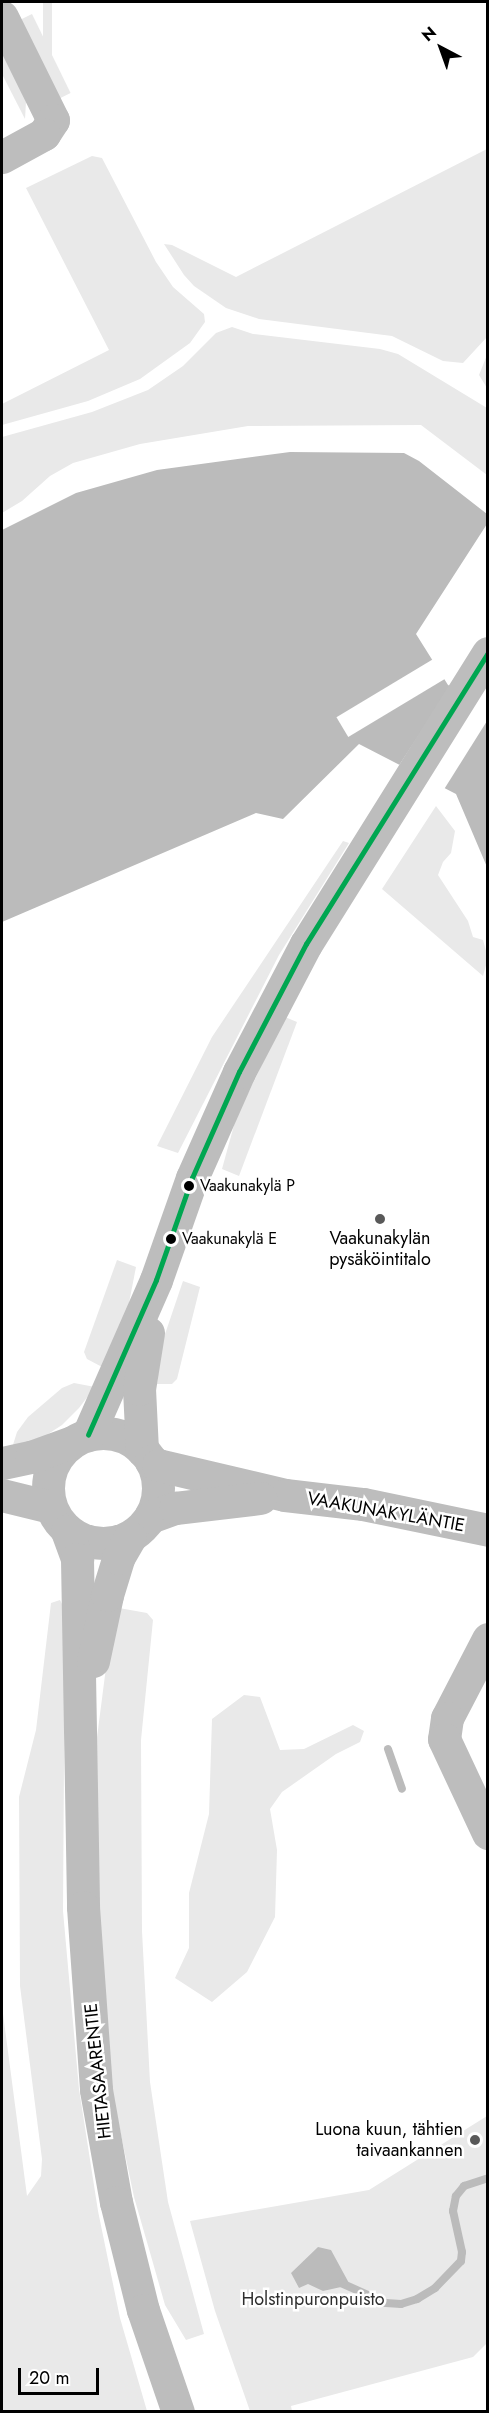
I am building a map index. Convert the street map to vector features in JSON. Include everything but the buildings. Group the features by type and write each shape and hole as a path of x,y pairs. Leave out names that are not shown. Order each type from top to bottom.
{"street":[{"path":"2,16 53,120 45,134 2,157"},
{"path":"59,1519 48,1492 54,1463 81,1438 156,1280 192,1178 239,1072 306,944 488,653"},
{"path":"2,1495 59,1519 91,1543 111,1543 140,1527 158,1490 147,1456 139,1389 156,1280"},
{"path":"2,1463 31,1457 81,1438 117,1435 147,1456"},
{"name":"VAAKUNAKYLÄNTIE","path":"147,1456 158,1465 285,1495 363,1504 488,1530"},
{"name":"VAAKUNAKYLÄNTIE","path":"140,1527 175,1508 285,1495"},
{"name":"HIETASAARENTIE","path":"59,1519 77,1559 83,1907 96,2090 116,2202 142,2310 178,2412"},
{"name":"HIETASAARENTIE","path":"80,1721 107,1595 118,1558 140,1527"},
{"path":"488,1639 447,1718 444,1739 488,1833"}],"green space":[{"path":"43,2 52,2 52,92 43,92"},
{"path":"32,14 71,93 59,99 20,20"},
{"path":"2,48 26,102 25,119 2,74"},
{"path":"487,149 487,337 463,363 443,361 392,336 259,319 226,308 194,286 164,244 172,245 236,277"},
{"path":"92,156 102,158 156,262 173,287 204,314 205,322 190,343 140,379 88,401 2,425 2,404 109,350 26,188"},
{"path":"232,327 253,334 380,349 398,354 487,408 487,475 421,425 248,426 140,444 73,463 50,476 22,501 2,513 2,437 92,412 148,390 183,366 216,333"},
{"path":"487,355 487,388 479,375"},
{"path":"436,806 455,831 451,853 443,862 438,875 468,921 473,937 483,940 488,958 483,976 382,889"},
{"path":"343,841 349,843 279,955 178,1153 157,1146 212,1037"},
{"path":"285,1017 297,1022 239,1176 222,1169 236,1118"},
{"path":"117,1260 136,1267 128,1308 104,1368 87,1359 84,1352"},
{"path":"183,1281 200,1287 177,1379 172,1384 157,1384 161,1346"},
{"path":"74,1383 95,1387 62,1425 45,1436 12,1448 17,1432 28,1417 62,1388"},
{"path":"60,1600 65,1610 63,1911 79,2089 98,2211 120,2318 147,2411 2,2411 2,2006 27,2196 41,2176 42,2159 20,1986 19,1797 36,1730 51,1603"},
{"path":"119,1608 147,1613 153,1620 141,1740 142,1931 150,2082 168,2202 204,2334 186,2340 165,2305 134,2197 112,2092 94,1907 96,1745 108,1652"},
{"path":"244,1695 260,1697 280,1750 304,1749 353,1725 364,1731 360,1742 336,1754 282,1792 270,1809 277,1850 275,1917 247,1972 212,2002 175,1978 189,1948 189,1893 209,1814 212,1719"},
{"name":"Holstinpuronpuisto","path":"487,2116 487,2343 473,2357 291,2406 292,2411 250,2411 215,2311 190,2221 369,2190"}],"shaded area":[{"path":"290,452 404,453 419,461 487,514 487,524 416,634 448,685 487,705 487,867 456,794 359,744 283,819 256,813 2,922 2,530 76,493 157,470"},
{"path":"318,2247 331,2250 350,2285 323,2291 308,2284 299,2288 291,2273"}],"pier":[{"path":"435,658 447,678 348,737 336,717"},
{"path":"452,684 488,702 487,721 443,791 398,767"}],"waterway":[{"path":"388,1749 402,1789"},
{"path":"341,2283 386,2303 401,2304 417,2299 435,2288 461,2261 462,2252 453,2211 456,2196 464,2186 488,2178"}],"transit line":[{"path":"88,1435 156,1280 192,1178 239,1072 306,944 488,653"}],"place":[{"name":"Vaakunakylä P","path":"189,1186"},
{"name":"Vaakunakylän pysäköintitalo","path":"380,1219"},
{"name":"Vaakunakylä E","path":"171,1239"},
{"name":"Luona kuun, tähtien taivaankannen","path":"475,2140"}]}
